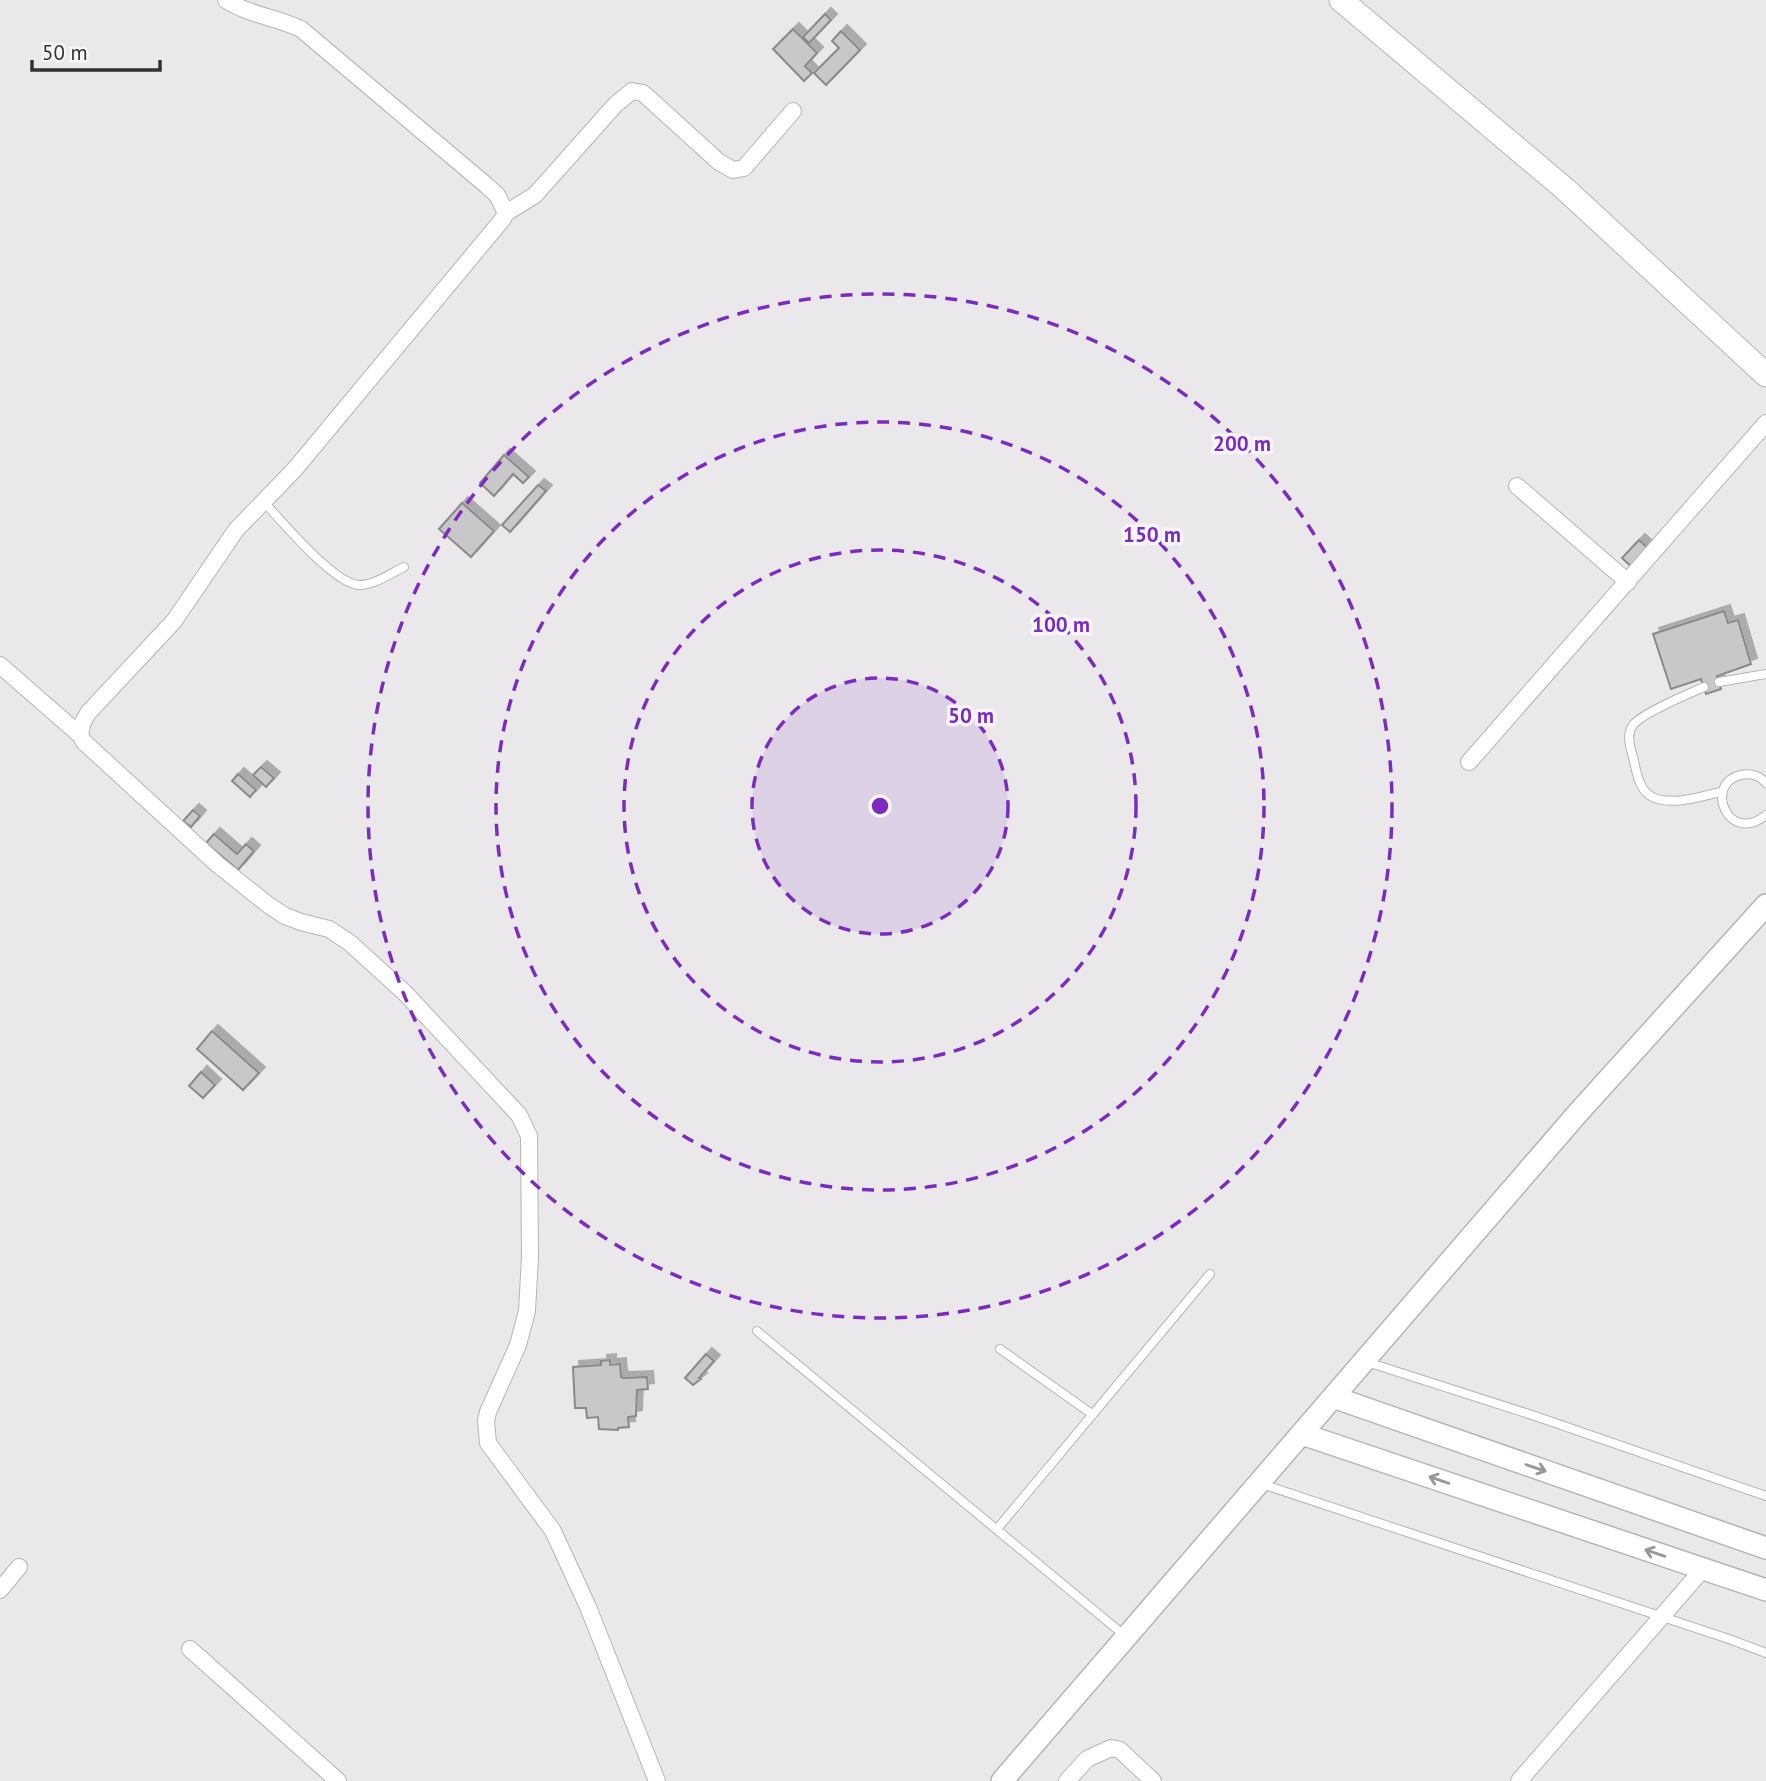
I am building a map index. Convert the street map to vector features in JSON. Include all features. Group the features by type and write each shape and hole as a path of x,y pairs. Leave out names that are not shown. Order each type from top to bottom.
{"main road":[{"path":"1341,0 1565,189 1766,374"}],"street":[{"path":"226,0 244,10 288,22 310,36 486,185 497,195 506,213"},
{"path":"80,735 88,713 174,621 236,530 303,458 506,213 535,195 616,104 632,91 643,93 719,162 733,170 744,168 793,111"},
{"path":"1469,762 1766,423"},
{"path":"1517,486 1628,582"},
{"path":"0,664 217,864 267,904 301,922 329,929 349,943 405,993 519,1115 529,1136 530,1244 527,1311 518,1345 488,1412 488,1443 557,1540 588,1607 656,1781"},
{"path":"1002,1781 1577,1114 1766,905"},
{"path":"1333,1397 1766,1548"},
{"path":"1302,1434 1766,1590"},
{"path":"0,1590 19,1567"},
{"path":"1518,1781 1703,1569"},
{"path":"190,1648 338,1781"},
{"path":"1067,1781 1087,1759 1111,1748 1121,1750 1153,1781"}],"lane":[{"path":"264,502 319,560 341,577 357,585 370,583 404,567"},
{"path":"1719,682 1766,674"},
{"path":"1704,687 1643,717 1634,724 1629,741 1638,776 1648,795 1657,799 1684,800 1723,791"},
{"path":"1765,780 1754,775 1735,776 1723,791 1722,801 1724,810 1739,822 1749,824 1766,815"},
{"path":"997,1529 1210,1274"},
{"path":"757,1331 1127,1637"},
{"path":"1000,1349 1092,1414"},
{"path":"1364,1361 1535,1416 1766,1496"},
{"path":"1259,1483 1766,1653"}],"building":[{"path":"825,14 831,20 809,43 803,37"},
{"path":"793,29 817,53 805,66 812,73 804,81 773,49"},
{"path":"841,31 860,50 826,85 814,73 839,48 832,41"},
{"path":"504,455 529,477 523,483 513,474 494,496 480,483"},
{"path":"538,485 546,491 510,532 502,525"},
{"path":"462,503 494,531 471,557 439,529"},
{"path":"1639,540 1651,551 1634,569 1622,558"},
{"path":"1724,611 1728,623 1738,620 1751,664 1717,676 1721,689 1706,694 1701,679 1671,689 1653,634"},
{"path":"261,767 274,778 266,787 253,775"},
{"path":"238,774 256,790 250,797 232,781"},
{"path":"193,810 200,816 191,827 183,821"},
{"path":"214,834 237,854 246,844 254,851 238,870 206,843"},
{"path":"212,1031 259,1073 243,1090 197,1049"},
{"path":"201,1072 215,1085 203,1098 189,1086"},
{"path":"706,1354 714,1361 693,1385 685,1378"},
{"path":"610,1360 610,1365 620,1364 621,1377 647,1377 648,1389 637,1390 636,1416 628,1417 629,1427 618,1430 599,1429 598,1417 587,1418 586,1408 575,1408 573,1367 601,1365 601,1361"}]}
